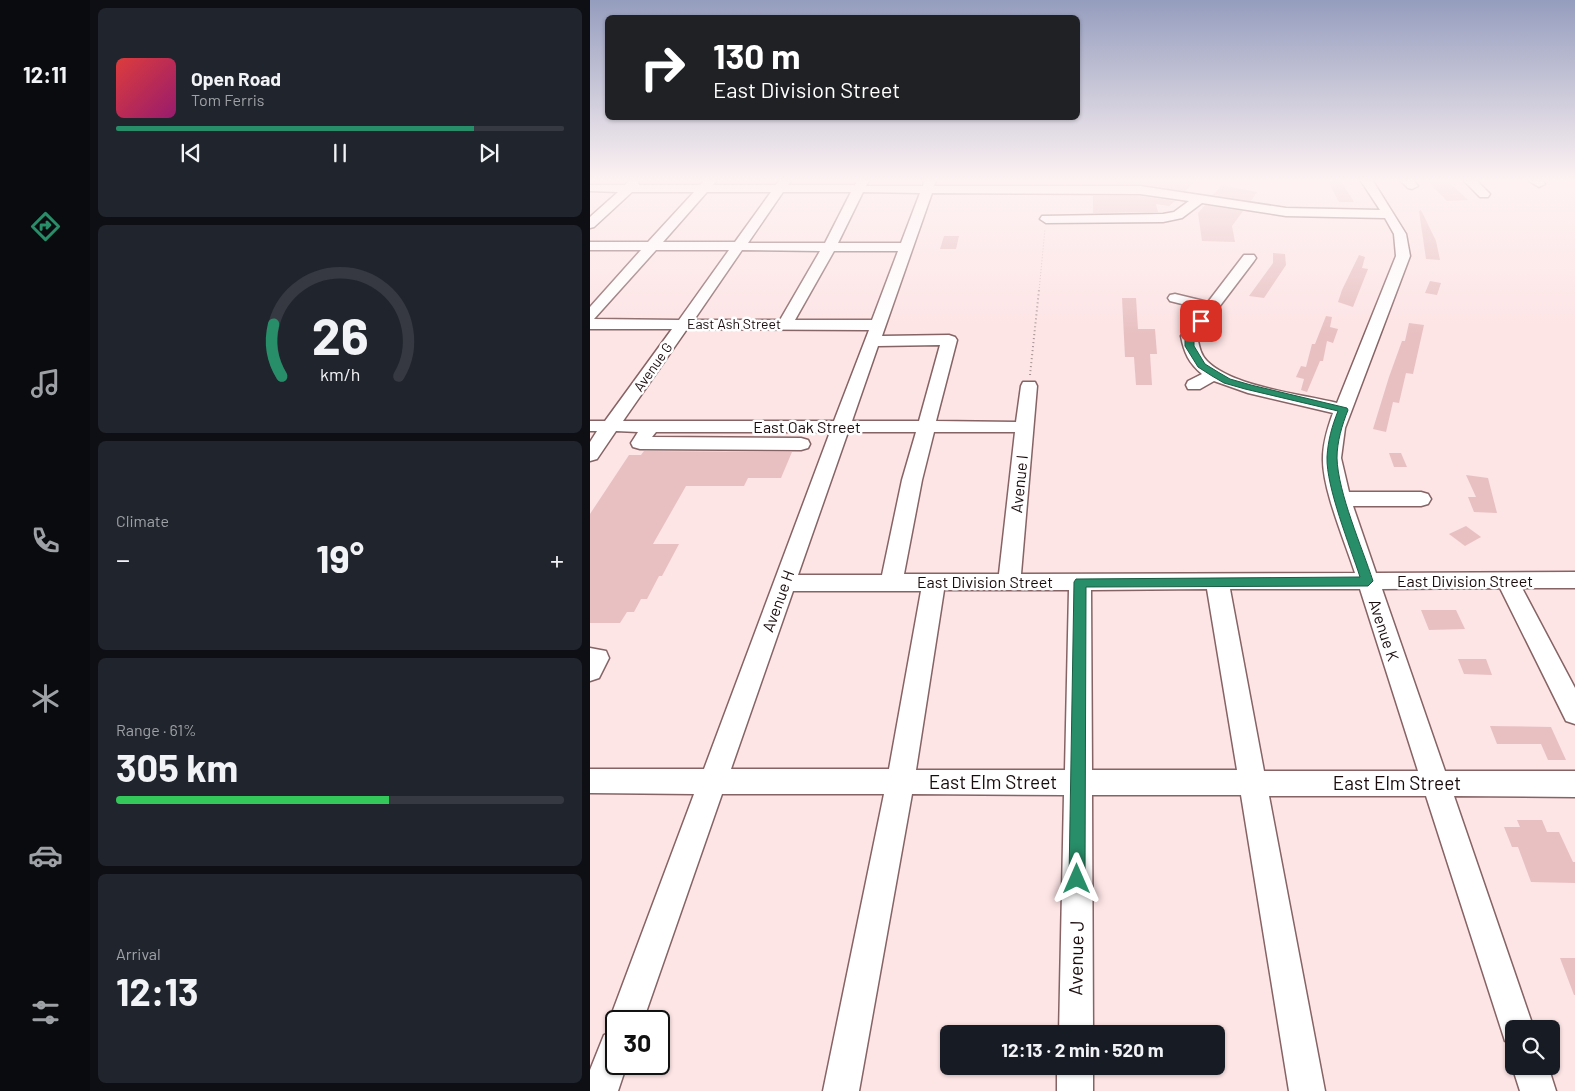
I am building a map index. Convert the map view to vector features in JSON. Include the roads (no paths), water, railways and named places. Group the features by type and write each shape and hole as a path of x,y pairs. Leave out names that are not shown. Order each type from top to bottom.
{"street":[{"path":"590,316 665,232"},
{"name":"Avenue G","path":"590,455 749,232"},
{"path":"785,324 837,232"},
{"name":"Avenue H","path":"630,1010 912,232"},
{"name":"Avenue K","path":"1399,232 1404,256 1336,428 1332,458 1341,500 1514,1020"},
{"path":"590,246 906,247"},
{"path":"1249,258 1190,336 1190,346 1201,365 1227,381 1248,388 1344,410"},
{"path":"1176,298 1212,307"},
{"name":"East Ash Street","path":"590,324 785,324 948,340 925,427"},
{"path":"1194,385 1215,374"},
{"name":"Avenue I","path":"1008,582 1029,386"},
{"name":"East Oak Street","path":"590,426 1024,427"},
{"path":"650,426 640,443 802,444"},
{"path":"891,583 925,427"},
{"path":"1341,500 1421,499"},
{"name":"East Division Street","path":"785,583 1575,580"},
{"path":"1507,581 1575,713"},
{"name":"Avenue J","path":"1076,1025 1080,582"},
{"path":"1217,582 1307,1091"},
{"path":"841,1091 900,782 934,583"},
{"path":"590,658 597,658 590,671"},
{"name":"East Elm Street","path":"590,781 1575,784"},
{"path":"600,1091 606,1075"},
{"path":"1075,1075 1075,1091"},
{"path":"1533,1075 1538,1091"}]}
